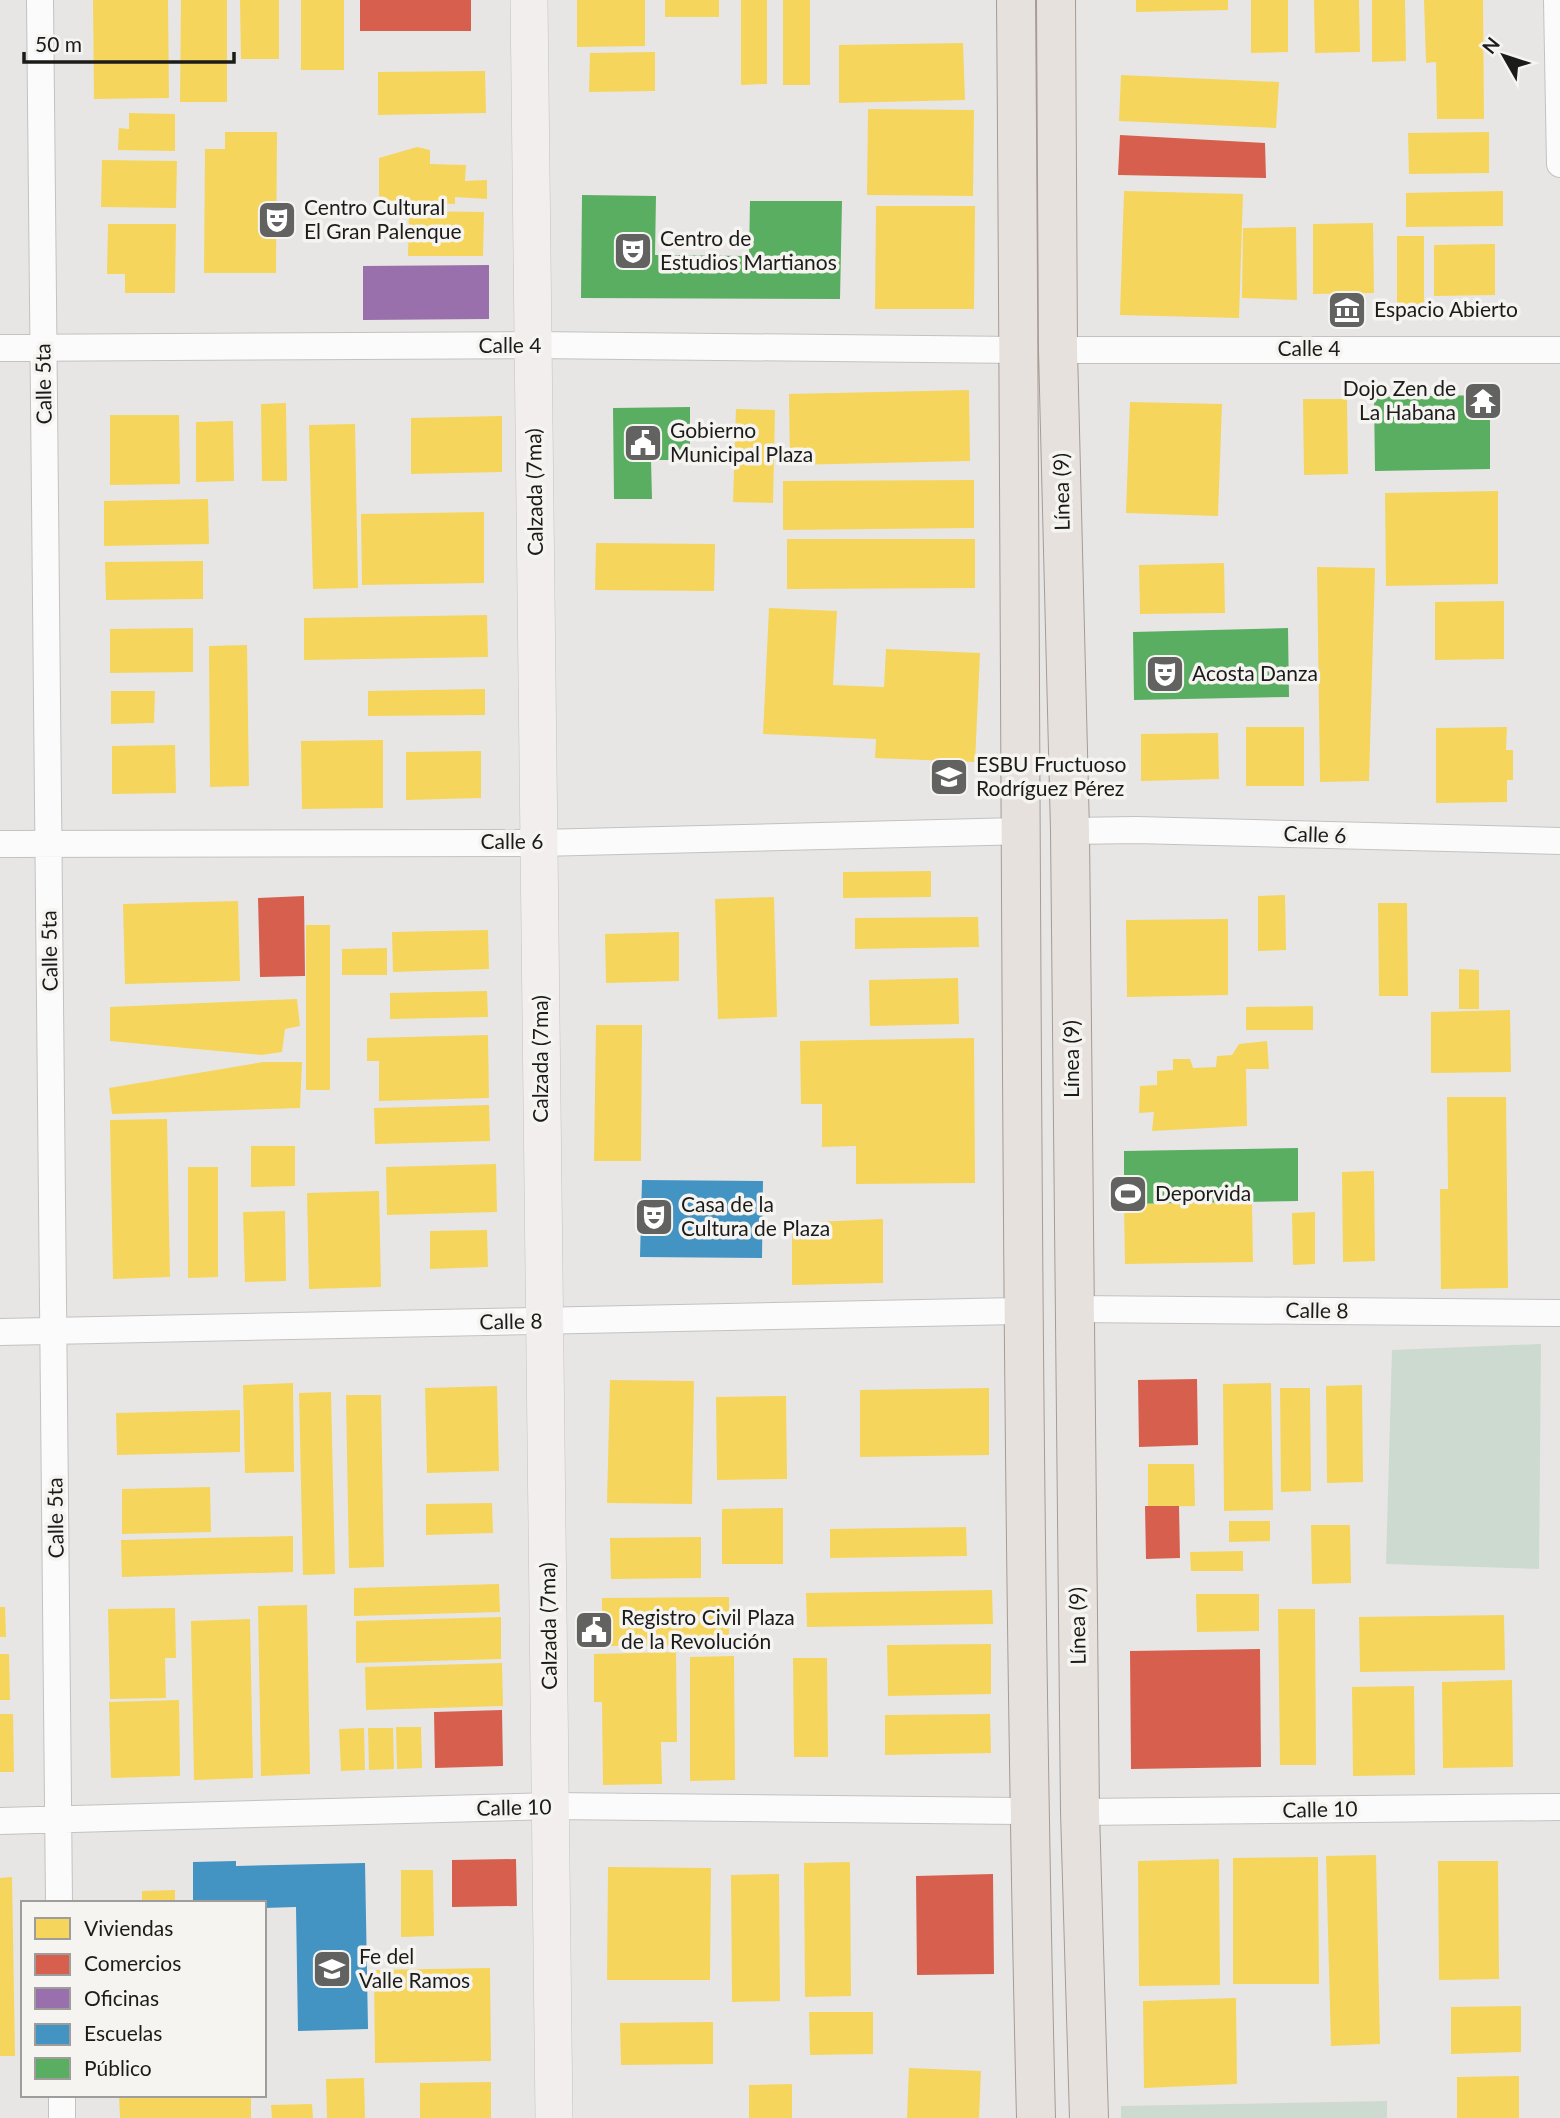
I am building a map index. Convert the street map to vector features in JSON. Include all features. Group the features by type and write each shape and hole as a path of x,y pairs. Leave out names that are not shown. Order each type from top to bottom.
{"main road":[{"name":"Calzada (7ma)","path":"529,0 554,2118"},
{"name":"Línea (9)","path":"1016,0 1023,831 1023,1311 1029,1811 1037,2118"},
{"name":"Línea (9)","path":"1056,0 1058,351 1070,831 1080,1812 1089,2118"}],"street":[{"name":"Calle 5ta","path":"40,0 60,1901"},
{"path":"1556,0 1560,164"},
{"name":"Calle 4","path":"0,348 533,345 1019,350"},
{"name":"Calle 4","path":"1058,351 1560,350"},
{"name":"Calle 6","path":"1070,831 1136,830 1560,841"},
{"name":"Calle 6","path":"0,844 539,843 1023,831"},
{"name":"Calle 8","path":"1074,1309 1560,1314"},
{"name":"Calle 8","path":"0,1332 1023,1311"},
{"name":"Calle 10","path":"0,1821 552,1807 1029,1811"},
{"name":"Calle 10","path":"1080,1812 1560,1807"},
{"path":"62,2097 62,2118"}],"shaded area":[{"path":"1541,1344 1539,1569 1386,1564 1392,1350"},
{"path":"1387,2101 1387,2118 1121,2118 1121,2106"}],"building: Viviendas":[{"path":"93,0 168,0 169,98 94,99"},
{"path":"181,0 227,0 227,102 180,102"},
{"path":"240,0 279,0 279,59 241,59"},
{"path":"301,0 344,0 344,70 301,70"},
{"path":"577,0 645,0 645,46 577,47"},
{"path":"665,0 719,0 719,17 665,17"},
{"path":"741,0 767,0 767,84 741,85"},
{"path":"783,0 810,0 810,85 783,85"},
{"path":"1136,0 1228,0 1228,10 1136,12"},
{"path":"1251,0 1288,0 1288,52 1251,53"},
{"path":"1314,0 1359,0 1360,52 1315,53"},
{"path":"1372,0 1405,0 1406,61 1372,62"},
{"path":"1424,0 1483,0 1484,119 1437,119 1436,62 1426,63"},
{"path":"963,43 965,100 839,103 839,45"},
{"path":"655,52 655,91 589,92 590,53"},
{"path":"485,71 486,113 378,115 378,72"},
{"path":"1121,75 1279,82 1276,128 1119,121"},
{"path":"868,109 974,110 973,196 867,195"},
{"path":"129,113 175,114 175,151 118,150 119,128 129,129"},
{"path":"225,132 277,132 276,273 204,273 205,149 225,149"},
{"path":"1489,132 1489,173 1409,174 1408,133"},
{"path":"417,147 430,150 430,164 466,165 465,181 487,180 487,199 455,197 455,204 379,200 379,158"},
{"path":"102,160 177,161 176,208 101,207"},
{"path":"1124,191 1243,194 1239,318 1120,315"},
{"path":"1503,191 1503,226 1406,227 1406,193"},
{"path":"876,206 975,206 974,309 875,309"},
{"path":"409,211 484,212 483,256 408,256"},
{"path":"1373,223 1374,293 1313,294 1313,224"},
{"path":"108,224 176,224 175,293 125,293 125,274 107,274"},
{"path":"1296,227 1297,300 1242,298 1243,228"},
{"path":"1397,236 1424,236 1424,305 1397,305"},
{"path":"1495,244 1495,295 1434,296 1434,245"},
{"path":"969,390 970,461 790,465 789,394"},
{"path":"1303,399 1347,399 1348,474 1304,475"},
{"path":"1130,402 1222,404 1218,516 1126,513"},
{"path":"286,403 287,481 262,481 261,404"},
{"path":"736,409 775,410 773,503 733,502"},
{"path":"110,415 179,415 180,484 110,485"},
{"path":"502,416 502,472 411,474 411,418"},
{"path":"233,421 234,481 196,482 196,422"},
{"path":"355,424 358,588 313,589 309,425"},
{"path":"974,480 974,528 783,530 783,481"},
{"path":"1498,491 1498,584 1386,586 1385,493"},
{"path":"208,499 209,544 104,546 104,501"},
{"path":"484,512 484,583 362,585 361,514"},
{"path":"787,539 975,539 975,588 787,589"},
{"path":"596,543 715,544 714,591 595,590"},
{"path":"203,561 203,599 106,600 105,562"},
{"path":"1224,563 1225,613 1140,614 1139,565"},
{"path":"1317,567 1375,568 1369,781 1320,782"},
{"path":"1504,601 1504,659 1435,660 1435,602"},
{"path":"769,608 837,611 833,685 884,687 886,649 980,653 975,762 875,758 876,739 763,734"},
{"path":"487,615 488,657 304,660 304,618"},
{"path":"193,628 193,672 110,673 110,629"},
{"path":"247,645 249,786 210,787 209,646"},
{"path":"485,689 485,715 368,716 368,691"},
{"path":"111,691 155,691 154,723 111,724"},
{"path":"1246,727 1304,727 1304,786 1246,786"},
{"path":"1507,727 1506,750 1513,750 1513,780 1507,780 1507,802 1436,803 1436,728"},
{"path":"1218,733 1219,779 1141,781 1141,734"},
{"path":"383,740 383,808 302,809 301,741"},
{"path":"175,745 176,793 112,794 112,746"},
{"path":"481,751 481,798 406,800 406,752"},
{"path":"931,871 931,897 843,898 843,872"},
{"path":"1285,895 1286,950 1258,951 1258,896"},
{"path":"774,897 777,1017 718,1019 715,899"},
{"path":"238,901 240,981 125,984 123,904"},
{"path":"1378,903 1407,903 1408,996 1379,996"},
{"path":"978,917 979,947 855,949 855,918"},
{"path":"1228,919 1228,995 1127,997 1126,920"},
{"path":"306,925 330,925 330,1090 306,1090"},
{"path":"488,930 489,969 393,972 392,932"},
{"path":"679,932 679,981 606,983 605,934"},
{"path":"387,948 387,975 342,975 342,949"},
{"path":"1459,969 1479,970 1479,1009 1459,1009"},
{"path":"958,978 959,1024 870,1026 869,980"},
{"path":"487,991 488,1017 390,1019 390,993"},
{"path":"297,999 300,1026 285,1029 282,1052 262,1055 110,1041 110,1007"},
{"path":"1313,1006 1313,1030 1246,1030 1246,1007"},
{"path":"1510,1010 1511,1072 1431,1073 1431,1012"},
{"path":"596,1025 642,1025 641,1161 594,1161"},
{"path":"488,1035 489,1098 379,1101 379,1061 367,1061 367,1038"},
{"path":"974,1038 975,1183 856,1184 856,1146 822,1147 822,1104 801,1104 800,1041"},
{"path":"1267,1041 1269,1069 1246,1069 1247,1126 1152,1131 1154,1112 1139,1113 1140,1086 1157,1085 1157,1071 1173,1070 1173,1059 1190,1059 1193,1068 1216,1067 1217,1056 1232,1055 1239,1044"},
{"path":"263,1062 302,1062 300,1108 112,1114 109,1088"},
{"path":"1447,1097 1506,1097 1508,1288 1441,1289 1440,1189 1448,1189"},
{"path":"489,1105 490,1141 375,1144 374,1108"},
{"path":"167,1119 170,1277 113,1279 110,1120"},
{"path":"251,1146 295,1146 295,1186 251,1187"},
{"path":"496,1164 497,1212 387,1215 386,1167"},
{"path":"188,1167 218,1167 218,1277 188,1278"},
{"path":"1374,1171 1375,1261 1343,1262 1342,1172"},
{"path":"379,1191 381,1287 309,1289 307,1193"},
{"path":"1252,1202 1253,1262 1125,1264 1124,1204"},
{"path":"285,1211 286,1281 245,1282 243,1212"},
{"path":"1315,1212 1315,1264 1293,1265 1292,1213"},
{"path":"883,1219 883,1283 792,1285 792,1223"},
{"path":"487,1230 488,1267 430,1269 430,1231"},
{"path":"610,1380 694,1381 692,1504 607,1503"},
{"path":"293,1383 294,1472 245,1473 243,1385"},
{"path":"1271,1383 1273,1510 1224,1511 1223,1384"},
{"path":"1362,1385 1363,1482 1327,1483 1326,1386"},
{"path":"497,1386 499,1471 427,1473 425,1388"},
{"path":"989,1388 989,1455 860,1457 860,1390"},
{"path":"1280,1388 1310,1388 1311,1491 1281,1492"},
{"path":"331,1392 335,1574 303,1575 299,1393"},
{"path":"346,1395 381,1395 384,1567 349,1568"},
{"path":"786,1396 787,1479 717,1480 716,1397"},
{"path":"240,1410 240,1452 117,1455 116,1413"},
{"path":"1148,1464 1194,1464 1195,1506 1148,1507"},
{"path":"210,1487 211,1532 122,1534 122,1489"},
{"path":"492,1503 493,1533 426,1535 426,1504"},
{"path":"783,1508 783,1564 722,1564 722,1509"},
{"path":"1229,1521 1270,1521 1270,1541 1229,1542"},
{"path":"1311,1525 1350,1525 1351,1583 1312,1584"},
{"path":"966,1527 967,1556 830,1558 830,1529"},
{"path":"293,1536 293,1572 122,1577 121,1540"},
{"path":"701,1537 701,1578 611,1579 610,1538"},
{"path":"1243,1551 1243,1571 1191,1571 1190,1552"},
{"path":"499,1584 500,1612 354,1616 354,1588"},
{"path":"992,1590 993,1624 807,1627 806,1593"},
{"path":"1196,1594 1259,1594 1259,1631 1197,1632"},
{"path":"729,1597 729,1645 602,1646 602,1598"},
{"path":"307,1605 310,1774 261,1776 258,1606"},
{"path":"0,1607 5,1607 6,1637 0,1637"},
{"path":"175,1608 176,1658 165,1658 166,1698 110,1699 108,1609"},
{"path":"1278,1609 1315,1609 1316,1765 1280,1765"},
{"path":"1504,1615 1505,1670 1360,1672 1359,1617"},
{"path":"501,1617 501,1659 356,1663 356,1621"},
{"path":"250,1619 253,1778 194,1780 191,1621"},
{"path":"991,1644 991,1694 888,1696 887,1645"},
{"path":"676,1652 677,1742 661,1742 662,1784 603,1785 602,1702 594,1702 594,1654"},
{"path":"0,1654 9,1654 10,1700 0,1700"},
{"path":"734,1656 735,1780 690,1781 690,1657"},
{"path":"793,1658 827,1658 828,1757 794,1757"},
{"path":"502,1663 503,1706 366,1710 365,1667"},
{"path":"1512,1680 1513,1767 1443,1768 1442,1682"},
{"path":"1414,1686 1415,1775 1353,1776 1352,1687"},
{"path":"179,1700 180,1776 111,1778 109,1702"},
{"path":"0,1714 13,1714 14,1772 0,1772"},
{"path":"990,1714 991,1753 885,1755 885,1715"},
{"path":"396,1727 421,1727 422,1768 397,1769"},
{"path":"364,1728 365,1770 341,1771 339,1729"},
{"path":"368,1728 393,1728 394,1769 369,1770"},
{"path":"1376,1855 1380,2044 1331,2046 1326,1856"},
{"path":"1318,1857 1319,1984 1233,1984 1233,1858"},
{"path":"1219,1859 1220,1985 1139,1986 1138,1861"},
{"path":"1438,1861 1498,1861 1499,1979 1439,1980"},
{"path":"850,1862 851,1996 805,1997 804,1863"},
{"path":"608,1867 711,1868 710,1980 607,1980"},
{"path":"401,1870 433,1870 434,1936 401,1937"},
{"path":"779,1874 780,2001 732,2002 731,1875"},
{"path":"12,1877 15,2056 0,2056 0,1878"},
{"path":"175,1890 175,1901 142,1901 142,1891"},
{"path":"490,1968 491,2061 375,2063 374,1970"},
{"path":"1236,1998 1237,2084 1144,2088 1143,2001"},
{"path":"1521,2006 1521,2052 1451,2054 1451,2007"},
{"path":"809,2012 873,2012 873,2054 810,2055"},
{"path":"713,2022 713,2064 621,2065 620,2023"},
{"path":"909,2068 981,2071 979,2118 907,2118"},
{"path":"1519,2076 1519,2118 1457,2118 1457,2077"},
{"path":"364,2078 365,2118 327,2118 326,2079"},
{"path":"491,2082 491,2118 420,2118 420,2083"},
{"path":"792,2084 792,2118 749,2118 749,2085"},
{"path":"119,2097 251,2097 251,2118 120,2118"},
{"path":"312,2104 313,2118 272,2118 271,2105"}],"building: Comercios":[{"path":"360,0 471,0 471,31 360,31"},
{"path":"1120,135 1265,143 1266,178 1118,175"},
{"path":"304,896 305,976 260,977 258,898"},
{"path":"1197,1379 1198,1445 1139,1447 1138,1380"},
{"path":"1145,1506 1179,1506 1180,1558 1146,1559"},
{"path":"1260,1649 1261,1767 1131,1769 1130,1651"},
{"path":"502,1710 503,1766 435,1768 434,1712"},
{"path":"516,1859 517,1906 452,1907 452,1860"},
{"path":"993,1874 994,1974 917,1975 916,1876"}],"building: Oficinas":[{"path":"489,265 489,319 363,320 363,266"}],"building: Escuelas":[{"path":"642,1180 763,1181 762,1258 640,1257"},
{"name":"Fe del Valle Ramos","path":"236,1861 236,1866 365,1863 368,2029 298,2031 296,1907 266,1908 266,1901 193,1901 193,1862"}],"building: Público":[{"path":"582,195 656,196 655,255 749,256 750,201 842,201 840,299 581,298"},
{"path":"1490,395 1490,469 1375,471 1374,397"},
{"path":"690,407 690,460 651,460 652,499 614,499 613,408"},
{"path":"1288,628 1289,697 1134,700 1133,632"},
{"path":"1298,1148 1298,1201 1124,1204 1124,1151"}],"place":[{"name":"Centro Cultural El Gran Palenque","path":"277,220"},
{"name":"Centro de Estudios Martianos","path":"633,251"},
{"name":"Espacio Abierto","path":"1347,310"},
{"name":"Dojo Zen de La Habana","path":"1483,401"},
{"name":"Gobierno Municipal Plaza","path":"643,443"},
{"name":"Acosta Danza","path":"1165,674"},
{"name":"ESBU Fructuoso Rodríguez Pérez","path":"949,777"},
{"name":"Deporvida","path":"1128,1194"},
{"name":"Casa de la Cultura de Plaza","path":"654,1217"},
{"name":"Registro Civil Plaza de la Revolución","path":"594,1630"},
{"name":"Fe del Valle Ramos","path":"332,1969"}]}
